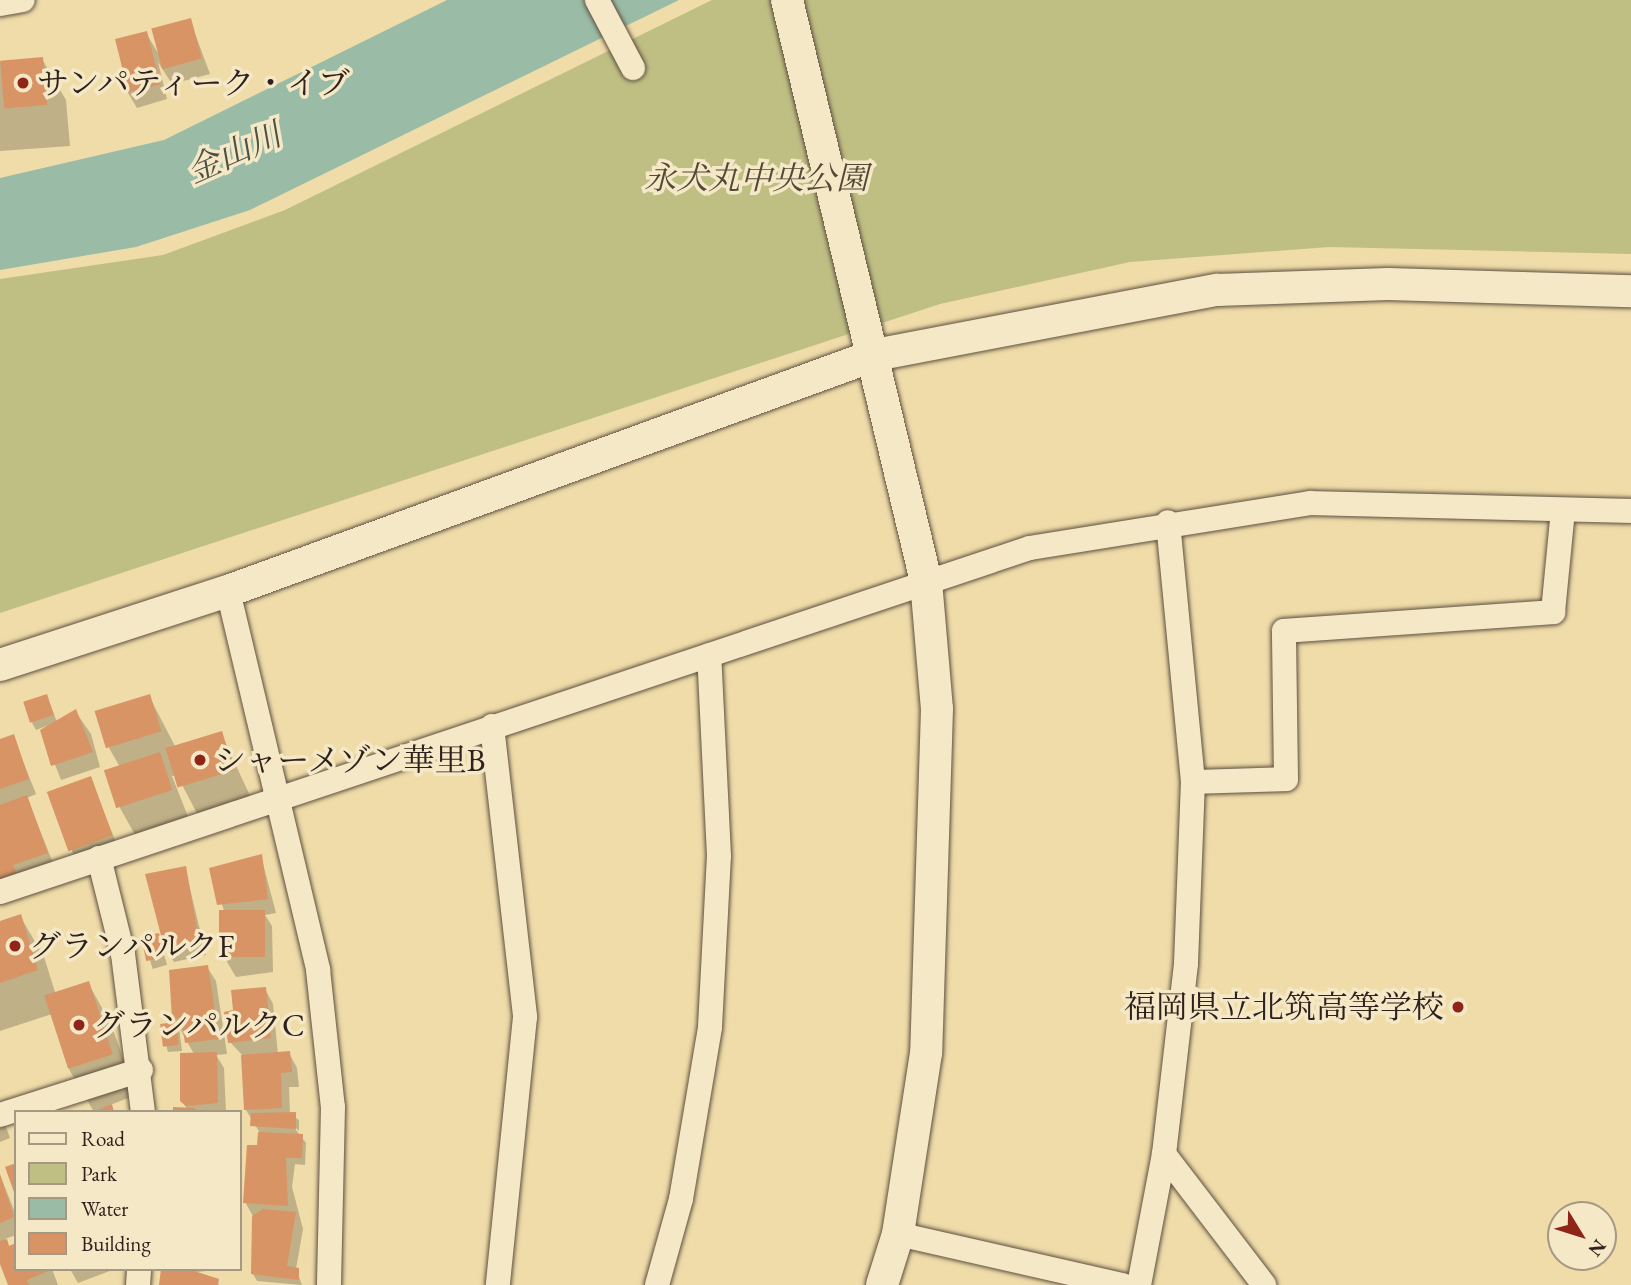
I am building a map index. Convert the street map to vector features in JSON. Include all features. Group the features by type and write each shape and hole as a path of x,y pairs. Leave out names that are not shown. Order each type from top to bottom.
{"street":[{"path":"0,4 23,0"},
{"path":"597,0 633,68"},
{"path":"789,9 875,355 926,581 937,709 937,837 926,1053 898,1234 882,1285"},
{"path":"0,665 228,591 875,355 1217,290 1388,284 1631,291"},
{"path":"0,892 1030,548 1168,522 1310,503 1631,511"},
{"path":"1193,782 1286,779 1284,631 1553,612 1563,510"},
{"path":"1139,1285 1164,1154 1186,962 1193,782 1168,522"},
{"path":"228,591 281,797 327,1037 335,1180 329,1285"},
{"path":"657,1285 681,1199 710,1027 719,856 709,655"},
{"path":"492,726 525,1017 498,1285"},
{"path":"99,858 141,1070 143,1110"},
{"path":"16,1110 141,1070"},
{"path":"1164,1154 1264,1285"},
{"path":"898,1234 1123,1285"}],"green space":[{"name":"永犬丸中央公園","path":"712,0 1631,0 1631,254 1329,247 1130,262 940,304 0,613 0,279 163,255 285,210"}],"water":[{"name":"金山川","path":"447,0 679,0 250,210 136,247 0,270 0,178 164,140"}],"building":[{"path":"191,18 202,59 162,69 151,29"},
{"path":"147,31 160,84 128,92 115,39"},
{"name":"サンパティーク・イブ","path":"43,57 47,105 4,109 0,61"},
{"path":"47,694 54,715 30,723 23,702"},
{"path":"150,694 161,731 106,748 95,711"},
{"path":"76,709 93,752 51,766 40,730"},
{"name":"シャーメゾン華里B","path":"222,731 234,770 178,787 166,748"},
{"path":"14,734 29,779 0,789 0,739"},
{"path":"160,752 172,790 116,808 104,770"},
{"path":"91,776 113,835 68,851 47,792"},
{"path":"27,795 48,853 13,865 17,874 0,881 0,805"},
{"path":"262,854 268,899 217,905 209,868"},
{"path":"186,866 199,941 164,947 145,874"},
{"path":"219,910 265,910 265,957 219,957"},
{"name":"グランパルクF","path":"21,914 38,970 0,983 0,921"},
{"path":"159,933 164,958 146,961 141,936"},
{"path":"208,965 219,1039 185,1043 181,1018 172,1019 169,970"},
{"name":"グランパルクC","path":"89,981 113,1054 68,1069 44,996"},
{"path":"266,987 271,1038 228,1043 224,1012 233,1010 231,990"},
{"path":"176,1022 179,1045 163,1047 160,1024"},
{"path":"290,1051 292,1072 281,1073 282,1108 244,1110 241,1055"},
{"path":"217,1052 218,1103 186,1106 180,1101 180,1053"},
{"path":"112,1104 114,1110 98,1110"},
{"path":"173,1107 195,1108 195,1110 173,1110"},
{"path":"296,1112 296,1129 250,1126 251,1113"},
{"path":"258,1132 303,1134 302,1158 286,1158 288,1206 243,1203 247,1145 257,1145"},
{"path":"14,1164 14,1192 5,1167"},
{"path":"0,1174 14,1217 0,1223"},
{"path":"263,1209 296,1212 287,1266 299,1268 299,1280 251,1274 252,1216"},
{"path":"7,1239 9,1246 14,1244 14,1271 48,1271 27,1280 29,1285 8,1285 0,1264 0,1241"},
{"path":"161,1271 194,1271 219,1279 218,1285 159,1285"}],"place":[{"name":"サンパティーク・イブ","path":"23,83"},
{"name":"シャーメゾン華里B","path":"200,760"},
{"name":"グランパルクF","path":"15,946"},
{"name":"福岡県立北筑高等学校","path":"1458,1007"},
{"name":"グランパルクC","path":"79,1025"}]}
